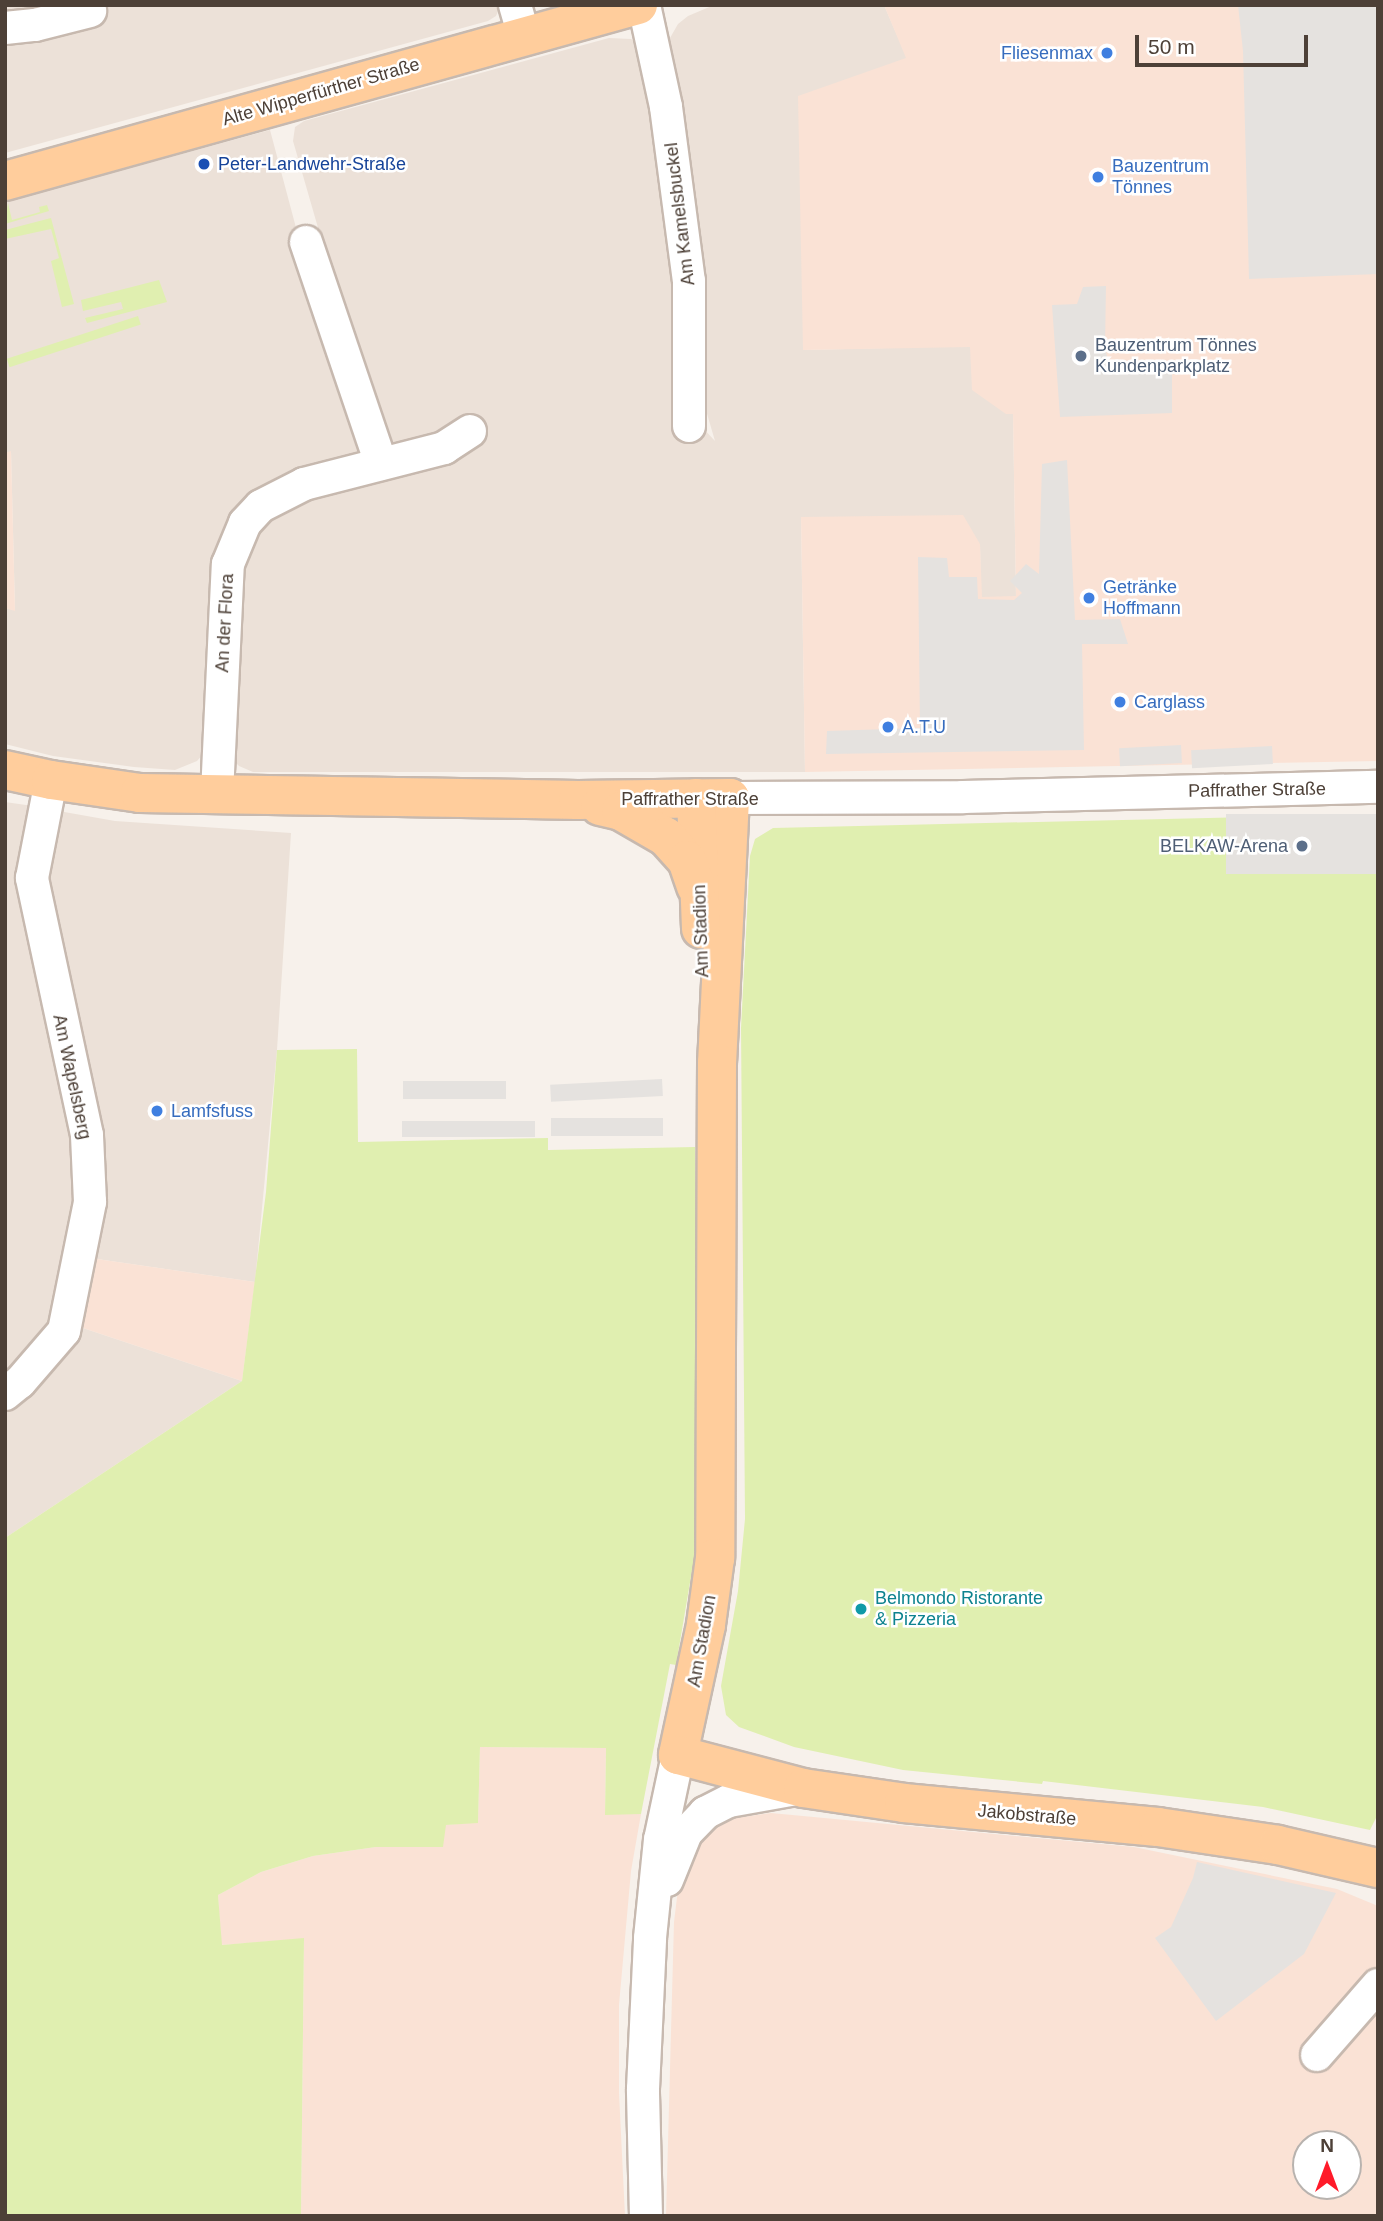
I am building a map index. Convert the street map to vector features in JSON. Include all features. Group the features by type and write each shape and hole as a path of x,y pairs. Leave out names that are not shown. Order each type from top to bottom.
{"main road":[{"name":"Alte Wipperfürther Straße","path":"5,181 520,21 638,5"},
{"name":"Paffrather Straße","path":"5,769 51,780 140,793 578,800 713,798"},
{"name":"Am Stadion","path":"713,798 700,900 703,1010 717,1063"},
{"name":"Am Stadion","path":"678,1755 706,1625 715,1558 717,1063 713,798"},
{"path":"578,800 621,811 666,837 687,860 700,900"},
{"name":"Jakobstraße","path":"678,1755 803,1788 904,1803 1158,1827 1278,1845 1378,1868"}],"street":[{"name":"Am Kamelsbuckel","path":"644,5 666,107 689,281 689,426"},
{"path":"5,28 36,25 90,11"},
{"path":"306,242 381,464"},
{"name":"An der Flora","path":"217,794 228,564 234,542 245,523 261,506 304,485 444,448 470,431"},
{"name":"Am Wapelsberg","path":"5,1394 20,1382 64,1331 90,1202 87,1135 32,878 51,780"},
{"name":"Paffrather Straße","path":"713,798 963,797 1378,787"},
{"name":"Am Stadion","path":"646,2216 643,2089 650,1938 660,1840 678,1755"},
{"path":"650,1938 673,1860 686,1833 705,1813 729,1801 803,1788"},
{"path":"1317,2055 1378,1985"}],"shaded area":[{"path":"5,5 501,5 496,16 488,21 5,153"},
{"path":"714,5 884,5 907,58 804,350 970,346 1013,414 1016,597 981,597 980,545 801,517 805,772 253,772 239,766 232,759 240,553 280,504 389,474 293,141 295,127 304,121 609,38 631,39 641,46 665,181 673,285 672,395 715,441 698,383 669,53 670,38 678,24 688,16"},
{"path":"884,5 1378,5 1378,761 805,772 801,517 963,515 980,544 982,597 1016,596 1013,414 1006,414 972,390 970,347 803,350 798,96 906,58"},
{"path":"1238,5 1378,5 1378,274 1249,279 1243,51"},
{"path":"270,130 315,299 365,452 242,513 205,752 197,761 175,770 134,767 53,756 5,744 5,608 15,610 11,452 5,453 5,202"},
{"name":"Bauzentrum Tönnes Kundenparkplatz","path":"1106,286 1105,347 1109,365 1172,364 1172,413 1060,417 1052,305 1077,304 1083,287"},
{"path":"11,451 15,611 5,608 5,453"},
{"path":"1067,460 1075,620 1120,619 1128,644 1082,644 1084,750 826,754 827,731 920,728 918,557 947,558 949,577 977,577 978,599 1014,600 1022,593 1010,581 1026,564 1039,574 1042,464"},
{"path":"1181,745 1182,763 1120,766 1119,748"},
{"path":"1272,746 1273,764 1192,768 1191,750"},
{"path":"5,802 33,806 80,1194 58,1311 42,1341 5,1381"},
{"path":"53,810 115,821 291,833 277,1050 255,1282 90,1258 41,877"},
{"name":"BELKAW-Arena","path":"1226,814 1378,814 1378,874 1226,874"},
{"path":"662,1079 663,1096 551,1102 550,1085"},
{"path":"403,1081 506,1081 506,1099 403,1099"},
{"path":"551,1118 663,1118 663,1136 551,1136"},
{"path":"402,1121 535,1121 535,1137 402,1137"},
{"path":"90,1258 255,1282 242,1381 74,1325"},
{"path":"74,1325 242,1381 5,1538 5,1407"},
{"path":"480,1747 606,1748 605,1814 641,1814 631,1871 619,2005 619,2093 625,2216 301,2216 304,1939 221,1945 218,1895 261,1872 313,1856 376,1847 446,1825 478,1822"},
{"path":"771,1813 1134,1847 1337,1889 1378,1906 1378,2216 666,2216 674,1922 680,1873 696,1846 714,1829 735,1818"},
{"path":"1197,1862 1336,1893 1304,1954 1216,2021 1155,1938 1171,1927 1193,1878"}],"green space":[{"path":"8,203 12,220 40,212 39,207 47,205 49,211 5,224"},
{"path":"51,218 74,304 62,307 51,261 59,258 51,229 5,239 5,230"},
{"path":"159,280 167,302 87,323 85,318 123,309 121,302 83,311 81,300"},
{"path":"138,316 141,325 10,367 7,359"},
{"path":"1378,814 1378,1814 1370,1830 1263,1807 1043,1781 1042,1784 903,1770 794,1747 739,1727 726,1715 721,1686 738,1591 745,1519 741,1028 750,856 755,839 773,828"},
{"path":"357,1049 358,1142 548,1138 548,1150 695,1147 699,1485 695,1553 676,1665 670,1664 641,1814 605,1815 606,1748 480,1747 478,1823 446,1825 443,1847 376,1847 313,1856 261,1872 218,1895 222,1945 304,1938 301,2216 5,2216 5,1538 242,1381 266,1192 277,1050"}],"place":[{"name":"Fliesenmax","path":"1107,53"},
{"name":"Peter-Landwehr-Straße","path":"204,164"},
{"name":"Bauzentrum Tönnes","path":"1098,177"},
{"name":"Bauzentrum Tönnes Kundenparkplatz","path":"1081,356"},
{"name":"Getränke Hoffmann","path":"1089,598"},
{"name":"Carglass","path":"1120,702"},
{"name":"A.T.U","path":"888,727"},
{"name":"BELKAW-Arena","path":"1302,846"},
{"name":"Lamfsfuss","path":"157,1111"},
{"name":"Belmondo Ristorante & Pizzeria","path":"861,1609"}]}
